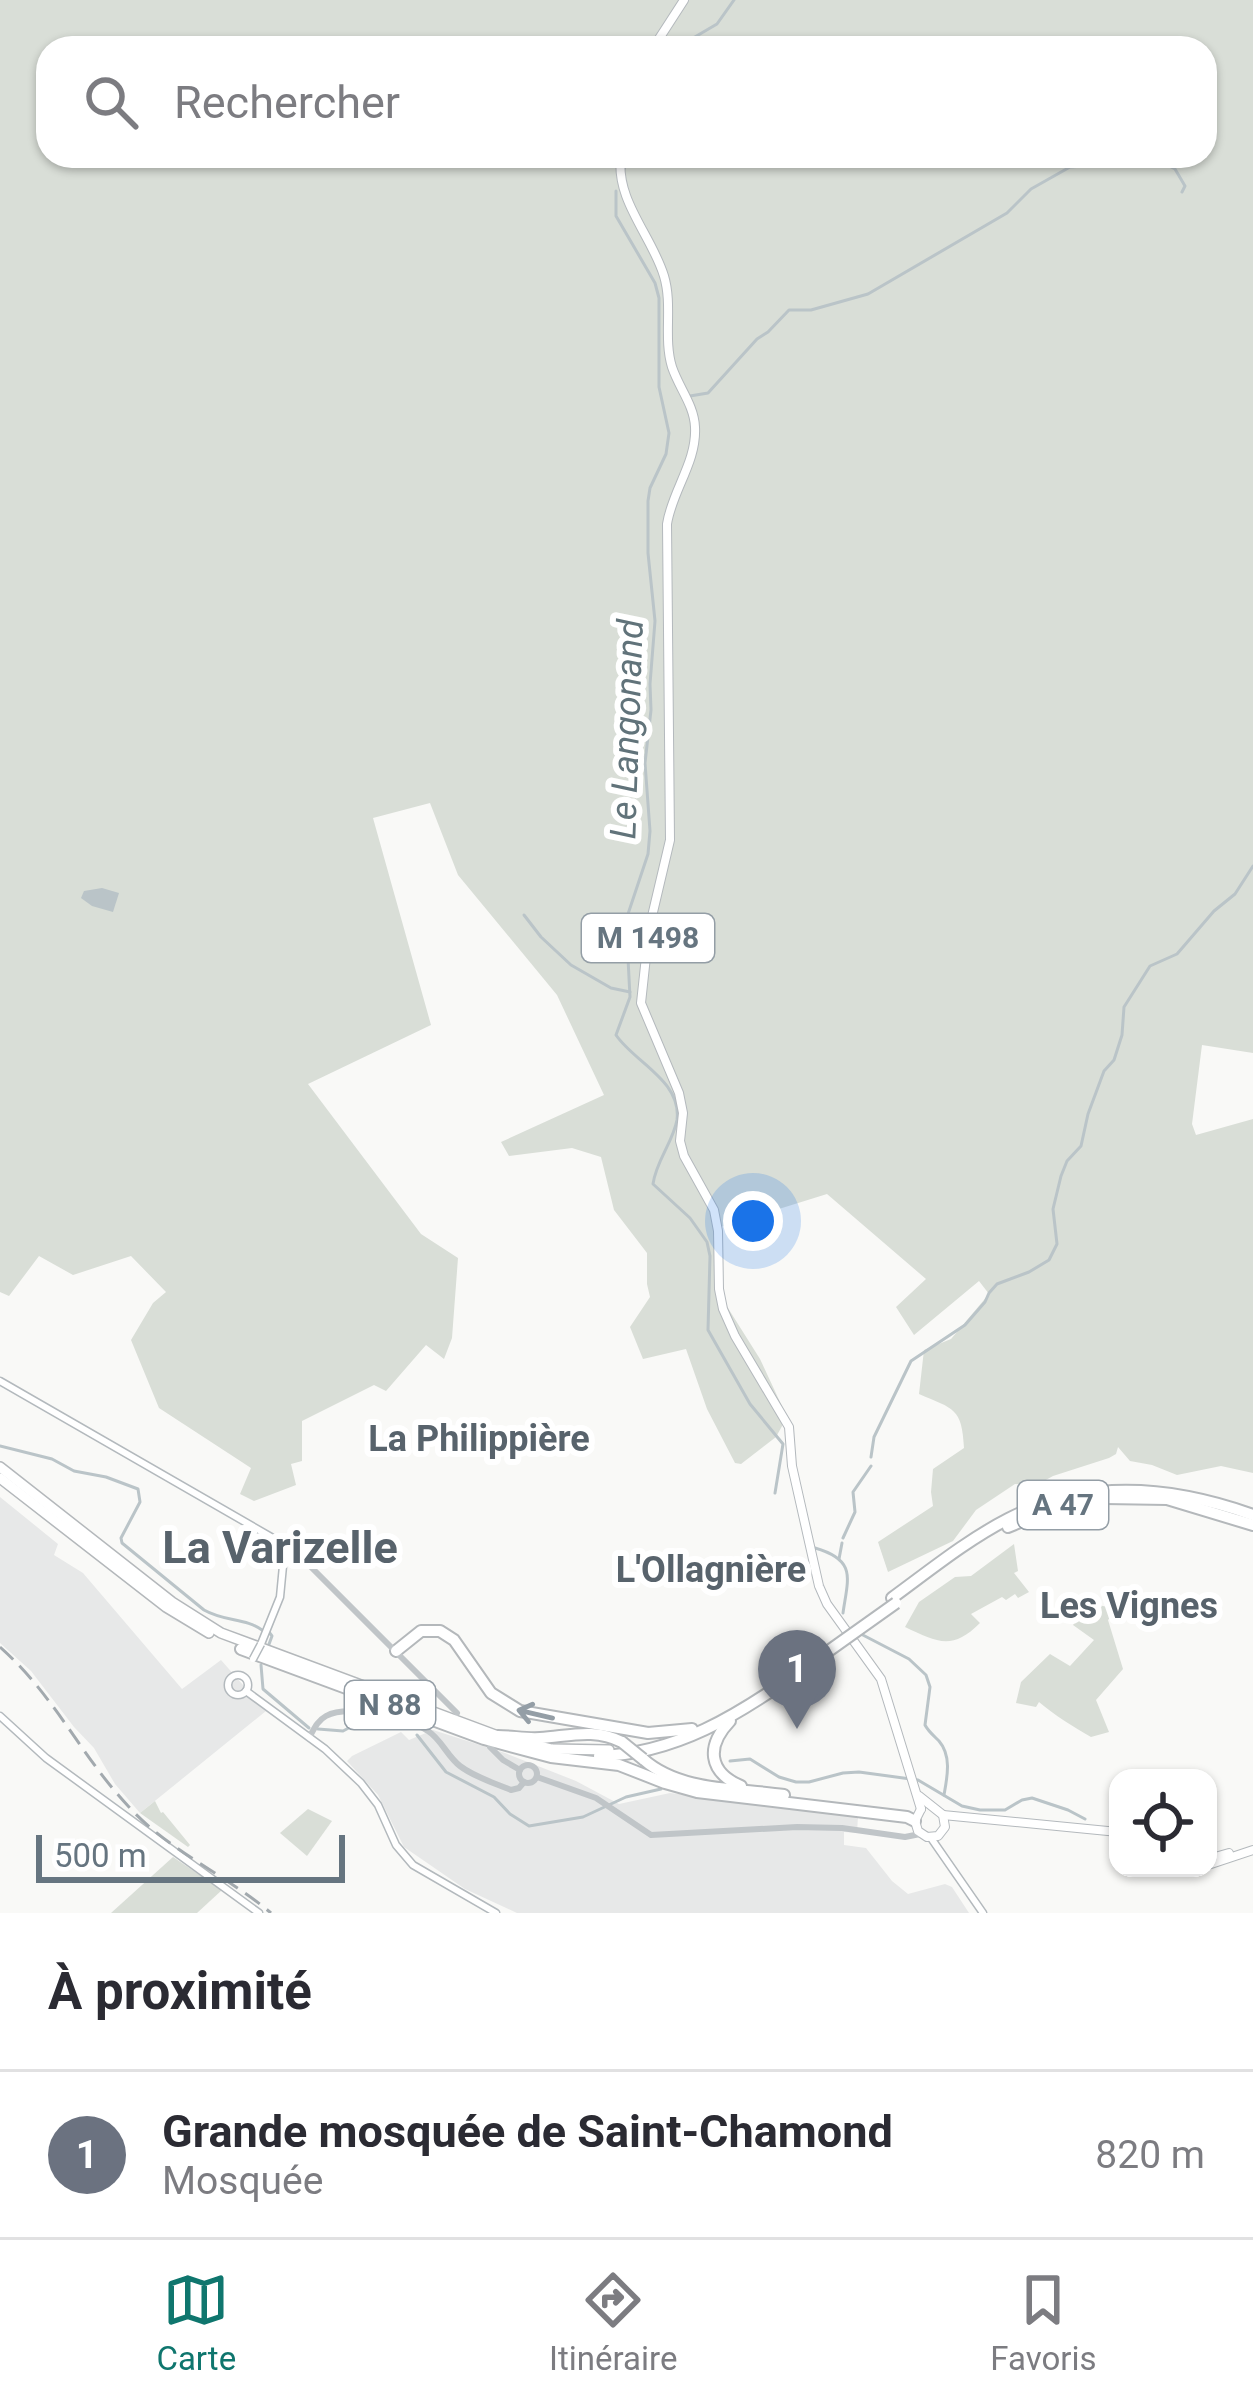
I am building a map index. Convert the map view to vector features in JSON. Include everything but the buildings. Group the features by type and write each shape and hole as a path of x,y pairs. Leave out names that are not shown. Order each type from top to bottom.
{"highway":[{"name":"N 88","path":"0,1467 207,1625 494,1741"},
{"name":"N 88","path":"0,1478 190,1623 241,1648 484,1739 542,1754 619,1765 697,1792 920,1818"},
{"name":"A 47","path":"542,1754 597,1756 650,1750 696,1735 742,1711 992,1527 1034,1507 1103,1491 1152,1490 1253,1514"},
{"name":"A 47","path":"894,1600 1011,1525 1069,1503 1118,1497 1167,1499 1253,1525"},
{"path":"396,1651 421,1631 440,1631 454,1640 491,1693 520,1711 649,1733 692,1730"},
{"name":"A 47","path":"494,1741 568,1750 636,1747 692,1730 797,1669"},
{"path":"742,1711 718,1734 713,1754 723,1776 756,1791"},
{"path":"494,1741 603,1734 684,1781 920,1818"}],"main road":[{"path":"661,36 684,0"},
{"name":"M 1498","path":"620,168 626,195 665,278 669,355 696,429 667,524 670,840 649,928 641,1003 679,1093 684,1156 716,1220 723,1309 789,1427 792,1466 819,1586 881,1679 918,1795 920,1818"},
{"path":"0,1381 285,1546 280,1597 244,1677"},
{"path":"234,1676 244,1677 246,1691 232,1693 229,1687 234,1676"},
{"path":"246,1691 331,1754 367,1790 412,1865 497,1913"},
{"path":"0,1716 46,1758 259,1913"},
{"path":"920,1818 962,1817 1109,1831"},
{"path":"920,1818 936,1835 944,1857 982,1913"},
{"path":"936,1835 944,1819"},
{"path":"1217,1859 1253,1848"}],"street":[{"path":"285,1546 457,1713"},
{"path":"309,1738 320,1720 332,1713 392,1717 431,1733 470,1772 511,1790 524,1782"},
{"path":"494,1741 503,1760 520,1770"},
{"path":"520,1770 530,1765 537,1777"},
{"path":"520,1770 524,1782"},
{"path":"524,1782 537,1777"},
{"path":"537,1777 580,1790 644,1833 658,1836 829,1827 900,1836 920,1818"}],"shaded area":[{"path":"0,0 1253,0 1253,1053 1202,1045 1192,1124 1196,1135 1253,1119 1253,1473 1221,1466 1177,1475 1130,1461 1118,1447 1109,1458 1035,1486 1015,1484 976,1510 953,1541 888,1572 878,1542 933,1506 933,1469 964,1448 954,1412 919,1394 924,1350 951,1339 989,1294 979,1281 914,1335 896,1307 926,1279 827,1194 714,1229 721,1297 760,1359 787,1417 776,1437 741,1464 735,1463 707,1409 686,1349 643,1359 630,1327 650,1297 647,1253 614,1210 601,1157 572,1148 509,1156 501,1142 604,1095 557,995 458,875 430,803 373,818 431,1025 308,1084 421,1234 458,1258 452,1338 444,1359 426,1345 386,1391 374,1385 302,1421 302,1461 291,1464 296,1485 254,1501 240,1494 251,1468 159,1408 131,1340 153,1303 166,1292 131,1256 73,1275 39,1256 9,1296 0,1292"},
{"path":"102,888 119,893 113,912 81,898 84,891"},
{"path":"0,1497 58,1544 54,1555 83,1573 182,1689 221,1660 266,1711 140,1813 31,1671 0,1643"},
{"path":"1014,1544 1018,1571 1014,1573 1029,1592 1018,1598 1015,1594 1006,1600 1002,1597 971,1614 980,1623 952,1641 935,1640 905,1627 919,1602 955,1577 971,1576"},
{"path":"1089,1603 1117,1609 1108,1620 1123,1669 1096,1700 1109,1732 1091,1737 1039,1702 1036,1707 1016,1703 1021,1682 1050,1654 1070,1666 1094,1640 1073,1625"},
{"path":"433,1730 576,1781 619,1804 670,1793 858,1816 857,1833 844,1832 844,1845 866,1848 908,1894 945,1884 952,1887 969,1913 517,1913 465,1889 404,1847 378,1795 347,1761 401,1732 409,1740"},
{"path":"155,1801 190,1845 188,1847 140,1813"},
{"path":"308,1809 332,1821 307,1856 280,1833"},
{"path":"173,1857 222,1890 197,1913 111,1913"}],"waterway":[{"path":"696,36 717,24 734,0"},
{"path":"690,396 708,393 789,310 811,310 868,294 1007,213 1031,189 1068,168"},
{"path":"1173,168 1185,186 1182,192"},
{"name":"Le Langonand","path":"616,191 616,216 659,298 659,387 669,433 648,501 655,621 645,763 648,854 626,920 630,997 616,1035 665,1083 677,1106 675,1128 653,1184 690,1218 707,1242 708,1330 750,1404 783,1444 775,1493"},
{"path":"871,1457 874,1437 911,1361 965,1325 997,1284 1049,1260 1057,1244 1053,1209 1061,1176 1081,1146 1104,1071 1114,1060 1124,1007 1150,966 1177,954 1235,894 1253,866"},
{"path":"524,915 571,965 611,988 630,992"},
{"path":"0,1446 138,1489 140,1502 122,1543 204,1610 262,1630"},
{"path":"843,1538 855,1512 853,1492 871,1466"},
{"path":"839,1559 842,1543"},
{"name":"Le Langonand","path":"815,1548 844,1565 843,1613"},
{"path":"268,1647 269,1632"},
{"name":"Le Langonand","path":"859,1633 909,1659 926,1675 930,1687 925,1725 946,1753 944,1795"},
{"path":"261,1665 263,1689 309,1728"},
{"path":"318,1729 343,1731 373,1721"},
{"path":"417,1735 446,1772 494,1797 529,1826 583,1817 626,1797 661,1789"},
{"path":"730,1761 750,1759 796,1782 859,1772 918,1780 962,1806 980,1810 1005,1810 1032,1798 1085,1819"}],"railway":[{"path":"0,1647 37,1686 112,1787 145,1823 271,1913"}],"place":[{"name":"Grande mosquée de Saint-Chamond","path":"797,1729"}],"district":[{"name":"La Philippière","path":"479,1438"},
{"name":"La Varizelle","path":"280,1547"},
{"name":"L'Ollagnière","path":"711,1569"},
{"name":"Les Vignes","path":"1129,1605"}]}
